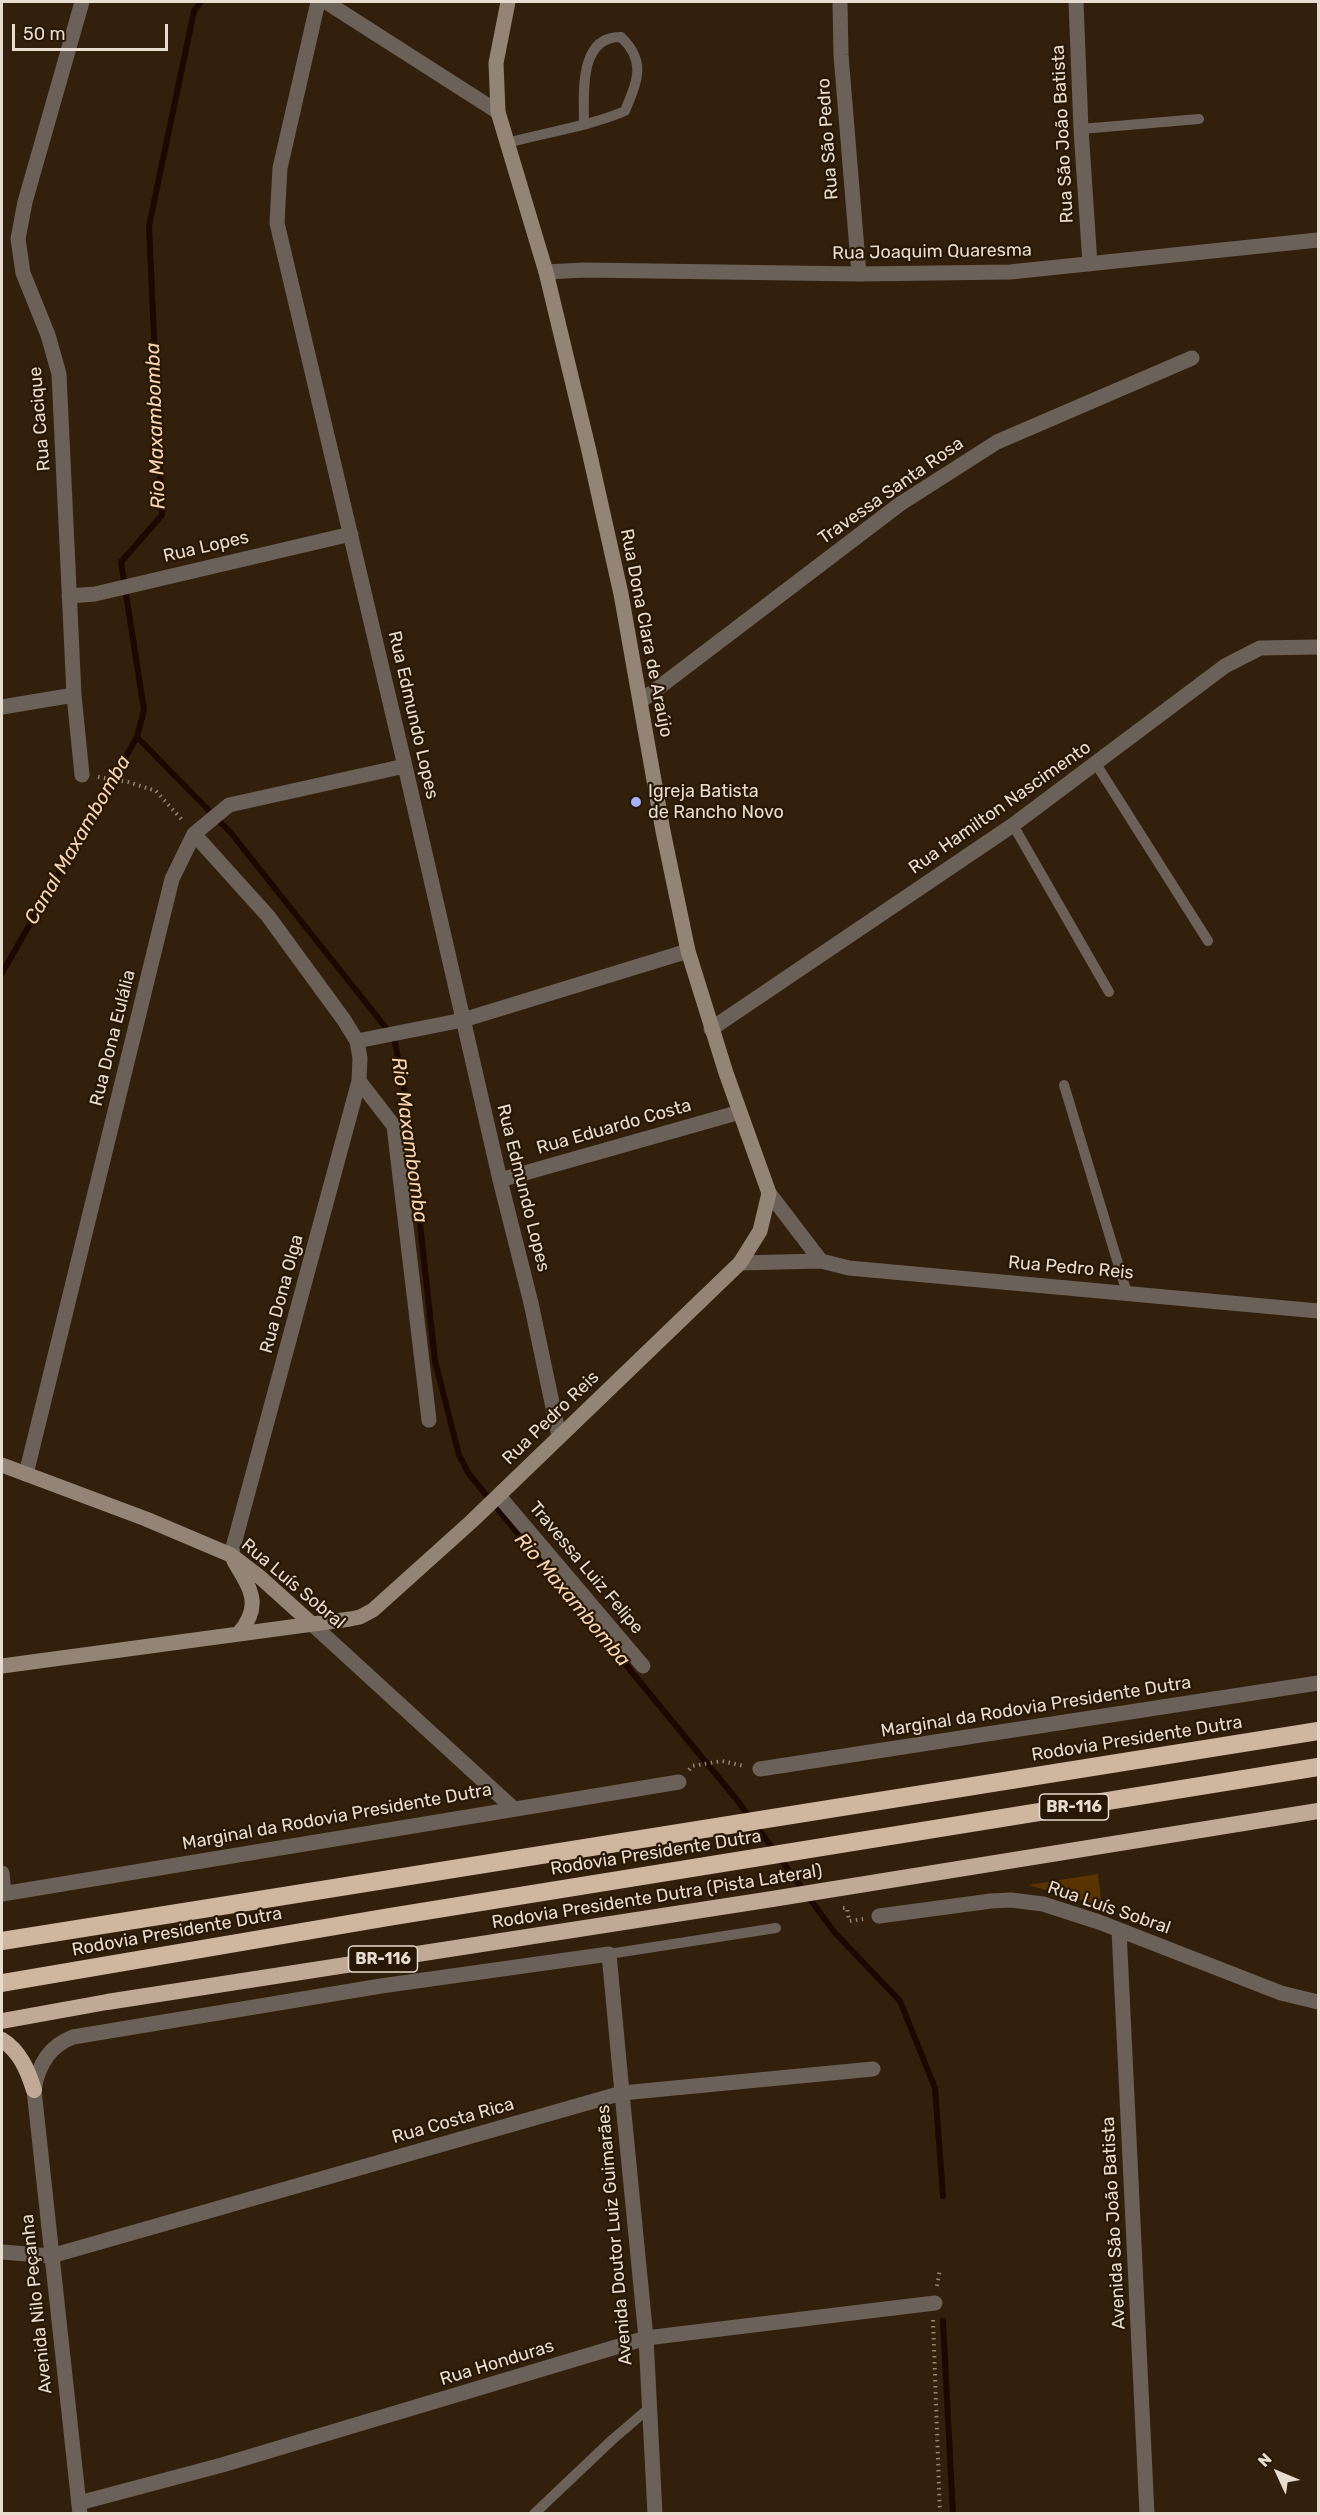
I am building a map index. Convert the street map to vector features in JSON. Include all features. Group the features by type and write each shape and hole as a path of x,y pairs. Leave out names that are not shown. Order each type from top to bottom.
{"highway":[{"name":"Rodovia Presidente Dutra","path":"2,1941 1318,1731"},
{"name":"Rodovia Presidente Dutra","path":"2,1983 1318,1767"},
{"name":"Rodovia Presidente Dutra (Pista Lateral)","path":"2,2021 107,2002 766,1900 1318,1811"},
{"path":"2,2040 23,2063 34,2090"}],"main road":[{"name":"Rua Dona Clara de Araújo","path":"508,2 496,63 498,112 546,272 603,512 688,951 711,1029 769,1193"},
{"path":"740,1263 760,1231 769,1193"},
{"name":"Rua Pedro Reis","path":"2,1666 360,1617 373,1610 498,1497 740,1263"},
{"name":"Rua Luís Sobral","path":"2,1465 146,1519 231,1555 261,1578 312,1624"},
{"path":"231,1555 249,1587 253,1601 252,1613 239,1633"}],"street":[{"name":"Rua Cacique","path":"82,2 25,202 18,239 23,273 48,335 59,374 74,695 82,775"},
{"name":"Rua Edmundo Lopes","path":"318,2 280,168 277,223 500,1180 531,1303 559,1436"},
{"path":"326,2 498,112"},
{"name":"Rua São Pedro","path":"840,2 858,274"},
{"name":"Rua São João Batista","path":"1076,2 1090,264"},
{"name":"Rua Joaquim Quaresma","path":"546,272 584,270 858,274 1010,272 1318,240"},
{"name":"Travessa Santa Rosa","path":"640,701 900,504 944,474 997,442 1192,358"},
{"name":"Rua Lopes","path":"69,596 95,594 351,534"},
{"name":"Rua Hamilton Nascimento","path":"711,1029 1013,825 1225,666 1260,648 1318,647"},
{"path":"2,707 74,695"},
{"name":"Rua Dona Eulália","path":"26,1474 172,879 198,831 229,806 405,766"},
{"name":"Rua Dona Olga","path":"198,831 268,916 320,985 357,1041 360,1058 359,1081 231,1555"},
{"path":"357,1041 463,1020 688,951"},
{"path":"359,1081 394,1126 429,1420"},
{"name":"Rua Eduardo Costa","path":"500,1180 740,1112"},
{"path":"769,1193 821,1261"},
{"name":"Rua Pedro Reis","path":"740,1263 821,1261 849,1268 1318,1311"},
{"name":"Travessa Luiz Felipe","path":"498,1497 643,1666"},
{"name":"Rua Luís Sobral","path":"312,1624 513,1808"},
{"name":"Marginal da Rodovia Presidente Dutra","path":"760,1769 1318,1683"},
{"name":"Marginal da Rodovia Presidente Dutra","path":"3,1894 679,1782"},
{"path":"2,1873 3,1894"},
{"name":"Rua Luís Sobral","path":"879,1916 974,1902 1011,1900 1062,1909 1281,1993 1318,2002"},
{"name":"Avenida São João Batista","path":"1119,1930 1147,2514"},
{"path":"34,2090 37,2071 44,2058 61,2042 73,2037 381,1986 609,1954"},
{"name":"Avenida Doutor Luiz Guimarães","path":"609,1954 646,2338 655,2514"},
{"name":"Rua Costa Rica","path":"51,2256 622,2093 873,2068"},
{"name":"Avenida Nilo Peçanha","path":"34,2090 79,2508"},
{"path":"2,2252 51,2256"},
{"name":"Rua Honduras","path":"79,2508 646,2338 935,2303"}],"lane":[{"path":"507,143 584,125 625,111 635,86 638,60 631,46 621,37 610,37 598,44 588,61 584,125"},
{"path":"1081,129 1199,119"},
{"path":"1096,764 1208,941"},
{"path":"1013,825 1109,992"},
{"path":"1064,1085 1127,1293"},
{"path":"609,1954 776,1928"},
{"path":"534,2514 648,2409"}],"path":[{"path":"100,778 128,782 156,791 198,831"},
{"path":"692,1766 722,1761"},
{"path":"837,1909 847,1908 849,1921 858,1919"},
{"path":"940,2269 932,2322 940,2514"}],"shaded area":[{"path":"1098,1874 1102,1906 1028,1885"}],"waterway":[{"name":"Rio Maxambomba","path":"2,973 137,737 144,710 121,562 162,515 149,226 194,11 201,2"},
{"name":"Rio Maxambomba","path":"137,737 231,833 394,1038 407,1104 435,1361 459,1455 469,1474 737,1800 835,1933 900,2001 935,2088 943,2196"},
{"name":"Rio Maxambomba","path":"943,2321 953,2514"}],"place":[{"name":"Igreja Batista de Rancho Novo","path":"636,802"}],"water label":[{"name":"Canal Maxambomba","path":"78,840"}]}
